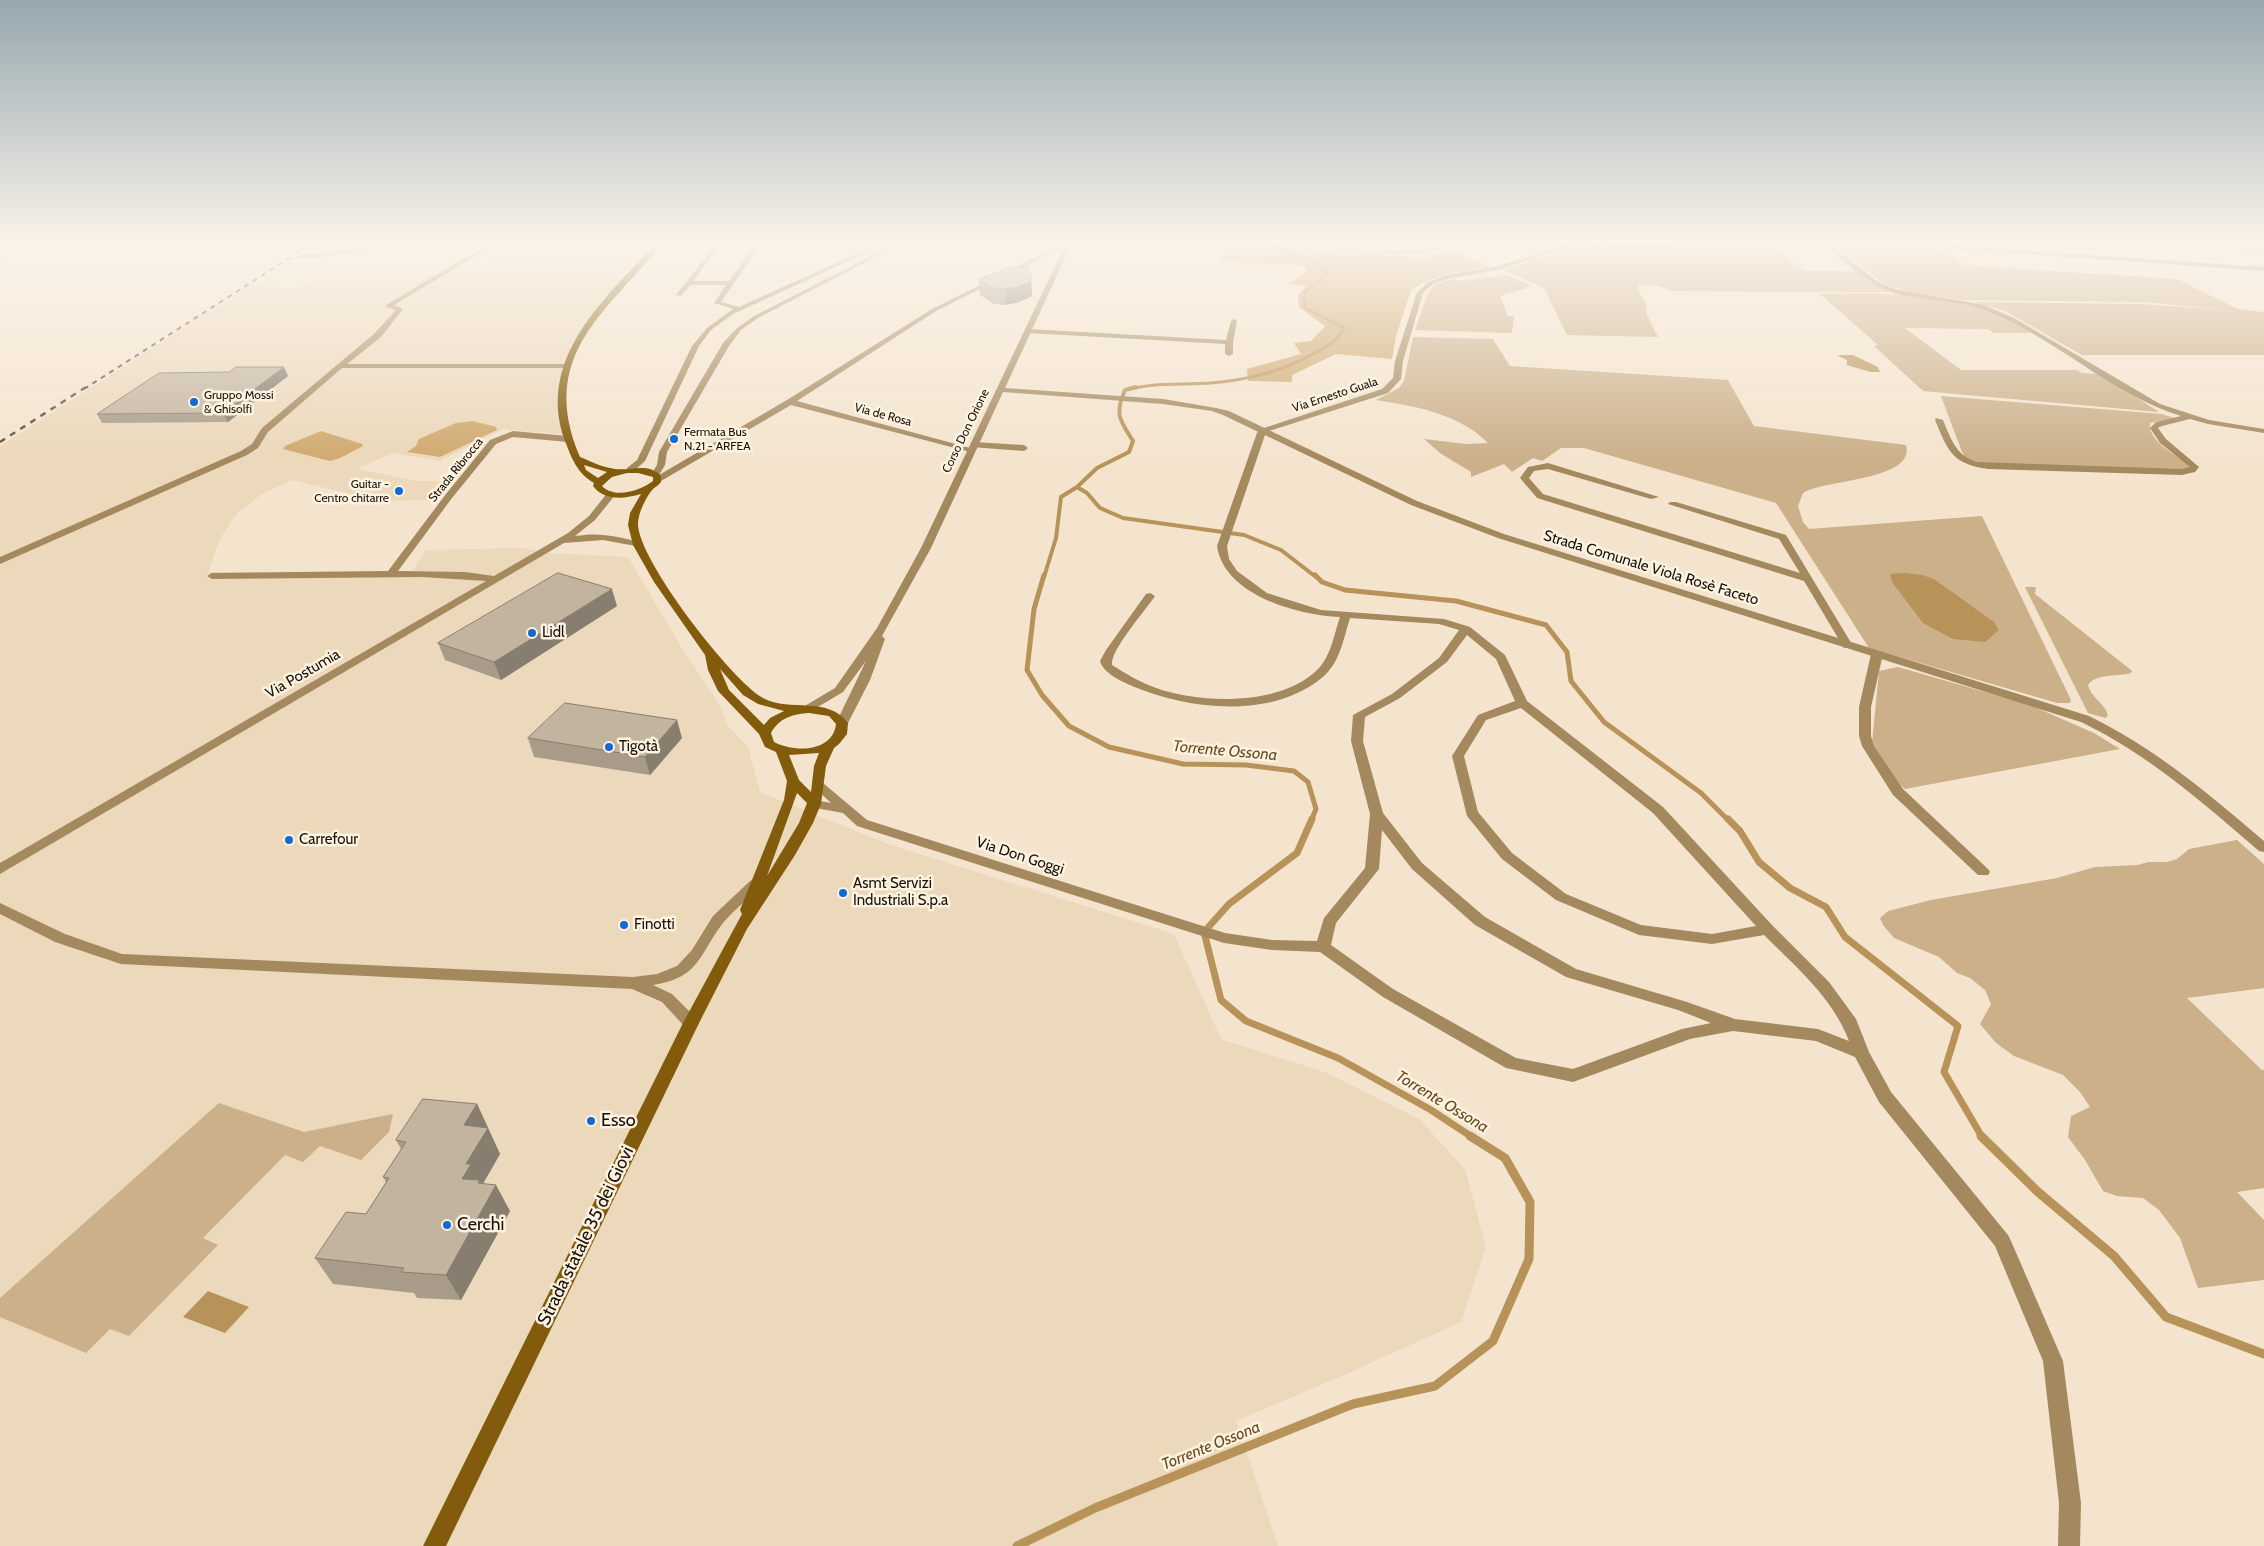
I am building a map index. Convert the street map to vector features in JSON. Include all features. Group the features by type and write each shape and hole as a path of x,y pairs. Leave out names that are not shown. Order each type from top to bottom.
{"main road":[{"path":"596,315 587,325 565,366 560,397 568,439 583,472 598,482 599,490 615,495 631,494 650,488"},
{"path":"578,459 595,467 616,472"},
{"path":"598,482 602,478 616,472 630,470 645,470 656,476 635,513 633,525 638,545 659,582 711,655 753,698 802,710"},
{"path":"615,495 635,513"},
{"path":"711,655 717,682 727,696 765,733 768,744 782,752 806,753 830,745"},
{"path":"765,733 779,717 802,710 817,709 833,714 842,723"},
{"name":"Strada statale 35 dei Giovi","path":"434,1546 691,1023 741,927 788,855 815,804 819,786 820,766 830,745 840,734 842,723"},
{"path":"782,752 793,781 815,804"},
{"name":"Strada statale 35 dei Giovi","path":"741,927 755,884 790,800 793,781"}],"street":[{"path":"0,561 244,453 255,446 265,430 378,335 395,315"},
{"path":"630,470 641,461 696,346 709,329 730,315"},
{"path":"656,476 661,465 662,452 726,345 739,329 760,315"},
{"path":"656,476 790,402 927,315"},
{"name":"Corso Don Orione","path":"802,710 839,690 882,628 926,548 1035,315"},
{"name":"Via Ernesto Guala","path":"1262,430 1385,391 1397,379 1399,361 1413,315"},
{"path":"2003,315 2157,406 2188,417 2264,431"},
{"path":"1229,354 1229,342 1234,321"},
{"path":"1028,331 1109,337 1229,342"},
{"path":"340,366 565,366"},
{"name":"Strada Comunale Viola Rosè Faceto","path":"1001,390 1156,401 1197,405 1214,409 1414,503 1501,536 2084,719 2105,728 2172,772 2264,848"},
{"name":"Via de Rosa","path":"790,402 972,448 1024,448"},
{"path":"1939,420 1955,455 1971,463 1988,466 2182,472 2192,470 2195,467 2163,441 2154,428 2159,424 2188,417"},
{"path":"1262,430 1222,546 1224,559 1233,573 1263,596 1320,613 1440,621 1466,629 1501,658 1522,703 1658,810 1767,929 1824,986 1850,1023 1861,1053 1885,1096 2002,1241 2053,1361 2070,1503 2069,1546"},
{"name":"Strada Ribrocca","path":"391,574 449,496 493,442 513,434 568,439"},
{"path":"661,465 671,466 688,460"},
{"path":"1654,497 1548,466 1531,469 1524,478 1540,496 1808,579"},
{"name":"Via Postumia","path":"0,869 557,543 592,518 615,495"},
{"path":"1673,504 1783,537 1848,646"},
{"path":"557,543 577,538 606,536 638,545"},
{"path":"212,576 391,574 465,575 496,579"},
{"path":"1150,596 1111,650 1106,661 1107,666 1132,682 1151,690 1174,697 1203,702 1265,699 1286,693 1311,682 1322,672 1330,660 1346,614"},
{"name":"Corso Don Orione","path":"842,723 864,680 882,628"},
{"path":"1466,629 1443,660 1396,696 1359,715 1357,742 1377,814 1372,869 1329,922 1323,947 1388,993 1512,1064 1573,1076 1688,1033 1733,1025"},
{"path":"1877,654 1865,707 1865,736 1868,746 1898,792 1983,872"},
{"path":"1522,703 1482,718 1458,756 1472,813 1507,856 1561,897 1639,930 1712,939 1767,929"},
{"name":"Via Don Goggi","path":"819,786 862,822 1186,926 1224,938 1272,945 1323,947"},
{"name":"Via Don Goggi","path":"815,804 847,810"},
{"path":"1377,814 1417,866 1480,920 1571,973 1682,1006 1733,1025 1818,1035 1861,1053"},
{"path":"0,908 60,938 121,959 633,983 659,979 682,970 697,954 718,920 755,884"},
{"path":"633,983 667,998 691,1023"}],"shaded area":[{"path":"204,315 596,315 565,366 567,435 503,429 440,461 392,453 357,469 416,481 450,481 433,500 381,501 292,480 262,494 236,514 220,539 208,572 412,571 426,550 521,548 550,553 628,557 680,645 721,707 727,725 748,747 760,792 888,844 1174,934 1221,1039 1327,1073 1419,1119 1465,1169 1486,1247 1461,1322 1342,1376 1236,1421 1278,1546 0,1546 0,446"},
{"path":"1310,315 1403,315 1396,336 1392,359 1336,354 1292,375 1292,382 1248,381 1247,369 1301,354 1294,343 1311,341 1325,326"},
{"path":"1420,315 1514,316 1512,333 1415,330"},
{"path":"1557,315 1647,315 1658,337 1567,335"},
{"path":"1844,315 2001,315 2032,333 1994,333 1988,329 1905,328 1961,370 2077,370 2082,373 2101,374 2159,412 1923,391 1874,346 1878,345"},
{"path":"2012,315 2264,315 2264,355 2082,355"},
{"path":"1413,337 1493,339 1510,366 1728,380 1754,426 1906,445 1905,457 1897,466 1866,477 1814,488 1803,493 1798,506 1803,522 1809,529 1982,516 2071,700 2070,703 2057,703 1869,648 1776,503 1584,448 1561,448 1542,461 1533,458 1512,472 1504,464 1471,477 1471,472 1440,453 1424,439 1466,444 1488,443 1477,433 1451,418 1436,413 1376,400 1399,388 1404,381"},
{"path":"1839,355 1853,355 1878,367 1880,372 1871,372 1847,365 1847,360"},
{"path":"1941,396 2162,414 2174,418 2150,423 2154,436 2164,448 2190,465 2190,468 2187,470 1977,463 1967,460 1962,452"},
{"path":"473,421 496,427 497,430 440,457 407,452 416,446 419,439 456,423"},
{"path":"321,431 362,444 363,446 330,461 283,449 285,446"},
{"path":"1890,574 1922,575 1934,579 1994,622 1999,630 1985,642 1953,639 1923,623 1892,582"},
{"path":"2025,587 2036,587 2035,594 2131,670 2132,672 2128,674 2096,679 2088,685 2092,694 2107,712 2108,716 2105,718 2088,713"},
{"path":"1898,667 2030,705 2094,733 2120,749 1905,789 1892,777 1872,743 1879,671"},
{"path":"2237,840 2264,864 2264,988 2187,998 2264,1070 2264,1188 2237,1192 2264,1220 2264,1280 2198,1288 2180,1238 2159,1210 2143,1198 2117,1196 2103,1191 2085,1160 2068,1137 2071,1116 2090,1107 2080,1092 2063,1075 2014,1056 1996,1043 1980,1024 1991,1004 1985,990 1970,978 1957,973 1939,957 1894,938 1883,925 1880,918 1888,911 1931,900 2057,878 2095,867 2167,862 2177,859 2189,849"},
{"path":"219,1103 304,1132 393,1114 389,1132 361,1160 320,1146 303,1162 285,1155 203,1238 218,1245 129,1336 110,1329 86,1353 0,1317 0,1298"},
{"path":"208,1291 249,1307 225,1333 183,1317"}],"building":[{"name":"Gruppo Mossi & Ghisolfi","path":"236,367 284,367 223,413 97,414 159,373 229,372"},
{"path":"558,573 612,589 494,662 438,643"},
{"path":"565,703 677,720 645,757 528,738"},
{"name":"Cerchi","path":"423,1099 477,1104 464,1125 488,1128 466,1164 471,1164 462,1179 480,1180 478,1183 496,1185 446,1275 401,1272 404,1268 315,1258 346,1212 366,1214 389,1178 383,1177 406,1142 396,1140"}],"waterway":[{"name":"Torrente Ossona","path":"1131,389 1161,385 1224,382 1264,374 1289,366 1335,341 1344,328 1319,315"},
{"name":"Torrente Ossona","path":"1077,487 1097,468 1129,452 1133,441 1122,422 1119,412 1125,390 1136,387"},
{"name":"Torrente Ossona","path":"1044,577 1056,538 1061,497 1077,487"},
{"path":"1077,487 1087,493 1100,508 1123,518 1244,535 1281,550 1316,577"},
{"name":"Torrente Ossona","path":"1044,575 1034,609 1027,670 1042,695 1069,726 1109,747 1183,764 1246,765 1294,771 1308,782 1316,809 1311,821"},
{"path":"1315,575 1322,582 1345,590 1456,601 1546,625 1567,652 1571,681 1604,722 1701,793 1729,821"},
{"name":"Torrente Ossona","path":"1312,819 1297,853 1229,904 1204,932 1221,1000 1246,1021 1338,1058 1431,1110 1472,1137"},
{"path":"1728,819 1740,831 1759,862 1790,888 1826,907 1845,937 1958,1026 1944,1072 1982,1137"},
{"name":"Torrente Ossona","path":"1017,1546 1095,1508 1353,1404 1435,1386 1493,1341 1529,1259 1530,1202 1505,1158 1470,1136"},
{"path":"1982,1137 2038,1192 2114,1256 2166,1317 2264,1354"}],"railway":[{"path":"84,389 200,315"},
{"path":"0,442 86,387"}],"place":[{"name":"Gruppo Mossi & Ghisolfi","path":"194,402"},
{"name":"Fermata Bus N.21 - ARFEA","path":"674,439"},
{"name":"Guitar - Centro chitarre","path":"399,491"},
{"name":"Lidl","path":"532,633"},
{"name":"Tigotà","path":"609,747"},
{"name":"Carrefour","path":"289,840"},
{"name":"Asmt Servizi Industriali S.p.a","path":"843,893"},
{"name":"Finotti","path":"624,925"},
{"name":"Esso","path":"591,1121"},
{"name":"Cerchi","path":"447,1225"}]}
